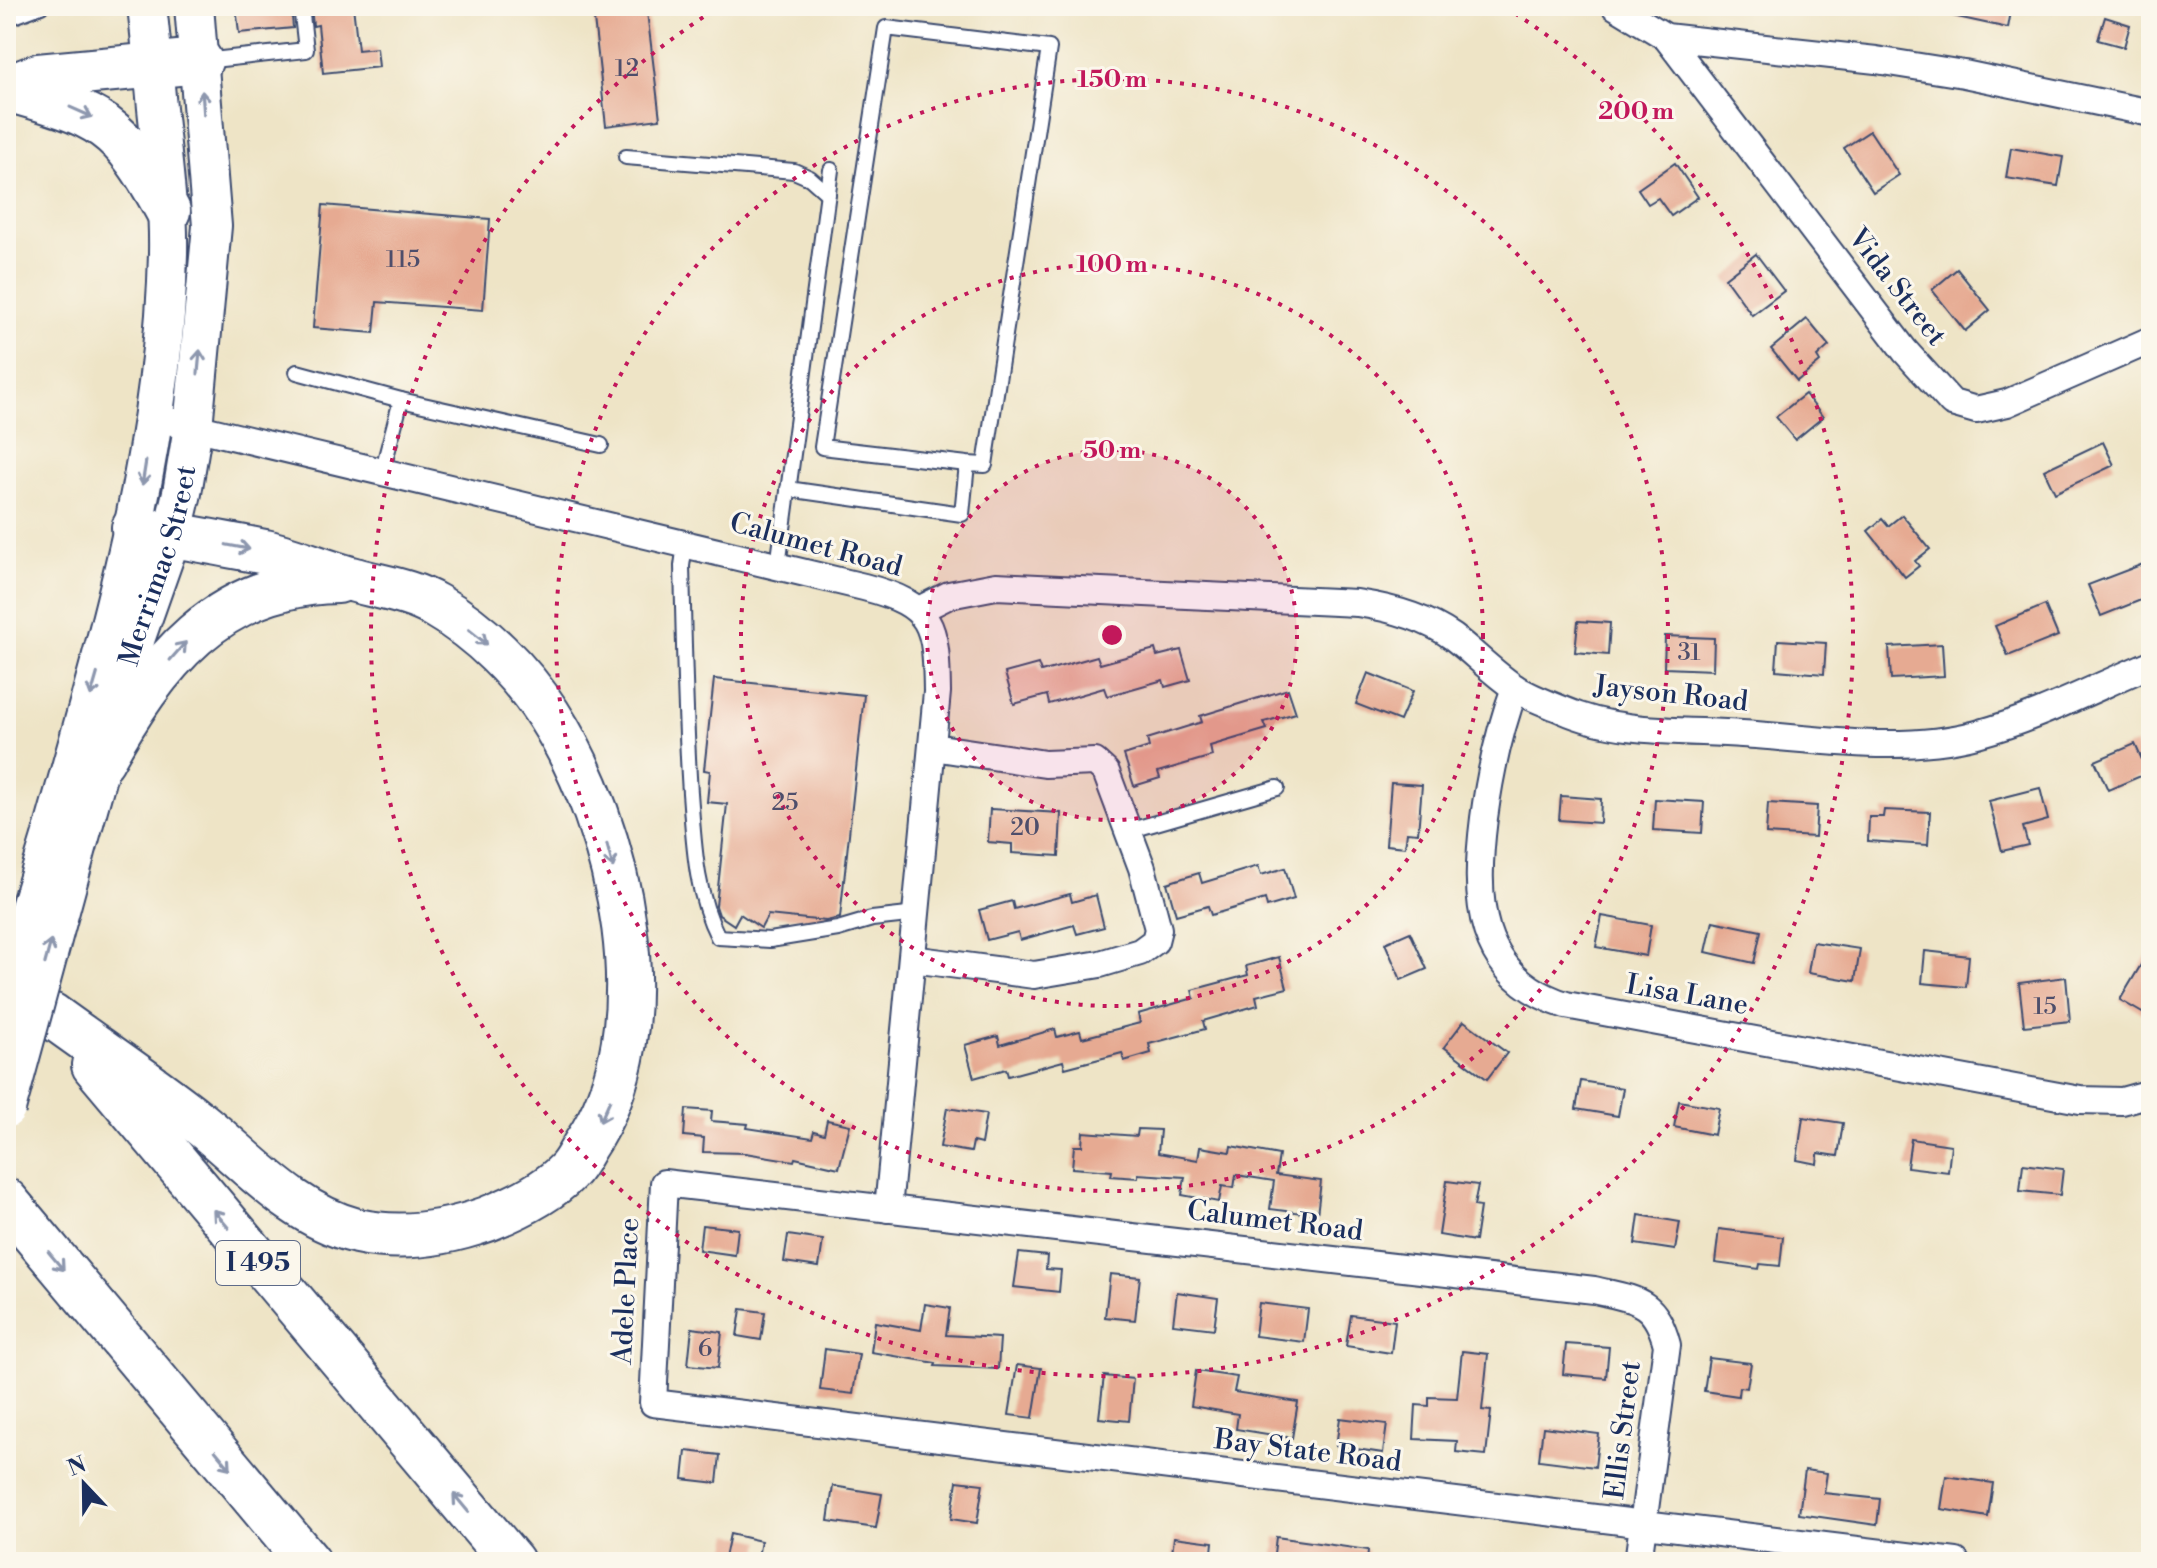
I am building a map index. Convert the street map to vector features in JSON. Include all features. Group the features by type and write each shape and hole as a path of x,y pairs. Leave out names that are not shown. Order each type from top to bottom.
{"highway":[{"path":"6,89 38,76 200,61"},
{"path":"6,89 68,106 93,117 114,133 145,168 168,211"},
{"path":"51,1015 196,1120 296,1203 327,1220 356,1230 398,1237 435,1234 511,1210 568,1171 597,1128 613,1093 626,1033 627,942 616,879 602,825 580,772 548,713 511,667 436,605 390,587 357,581 268,553 153,532"},
{"path":"102,760 138,699 161,671 191,637 227,610 290,585 357,581"},
{"name":"I 495","path":"6,962 512,1562"},
{"path":"6,1201 308,1562"}],"main road":[{"name":"Merrimac Street","path":"6,987 66,836 102,760 136,637 153,532 152,417 168,256 168,211 147,6"},
{"name":"Merrimac Street","path":"6,1109 114,616 153,532 182,493 193,427 212,226 194,6"}],"street":[{"path":"1615,6 1666,37 1876,60 1964,74 2151,113"},
{"name":"Vida Street","path":"1666,37 1905,351 1952,403 1976,410 2007,403 2151,340"},
{"name":"Calumet Road","path":"152,417 887,593 919,610 931,628 937,692 888,1209"},
{"name":"Jayson Road","path":"919,610 964,590 1013,585 1357,603 1396,610 1431,624 1451,636 1515,688 1568,713 1619,726 1876,743 1916,743 1956,738 1994,728 2151,664"},
{"name":"Lisa Lane","path":"1515,688 1491,768 1478,883 1480,905 1492,942 1509,969 1534,991 1566,1005 2080,1100 2122,1101 2151,1093"},
{"path":"912,959 1034,975 1100,964 1140,952 1155,941 1158,929 1142,868 1106,772 1095,762 1045,764 933,747"},
{"name":"Calumet Road","path":"664,1183 1594,1290 1652,1310"},
{"name":"Adele Place","path":"653,1403 664,1183"},
{"name":"Ellis Street","path":"1638,1562 1667,1345 1662,1325 1652,1310"},
{"name":"Bay State Road","path":"653,1403 1956,1562"}],"lane":[{"path":"6,19 41,6"},
{"path":"200,61 306,50 301,6"},
{"path":"886,28 1049,48 985,465 967,464 822,447 886,28"},
{"path":"626,157 794,171 810,178 828,194"},
{"path":"778,566 831,170"},
{"path":"297,372 401,400 601,445"},
{"path":"382,472 401,400"},
{"path":"788,489 962,514 967,464"},
{"path":"685,544 682,566 684,654 696,867 706,913 718,937 770,940 838,929 872,919 917,914"},
{"path":"1128,831 1277,788"}],"building":[{"path":"236,6 291,6 293,28 239,33"},
{"path":"311,6 353,6 358,50 377,48 379,67 323,73 318,25 313,26"},
{"path":"1949,6 2012,6 2008,28 1948,15"},
{"path":"647,12 660,119 606,126 594,19"},
{"path":"2105,17 2130,25 2124,47 2098,40"},
{"path":"1870,131 1899,175 1873,192 1844,148"},
{"path":"2011,148 2063,157 2058,186 2006,178"},
{"path":"1675,163 1698,197 1671,216 1658,198 1648,204 1638,189"},
{"path":"323,205 490,219 483,310 377,302 374,333 313,328"},
{"path":"1756,254 1784,291 1752,315 1725,278"},
{"path":"1957,269 1990,310 1965,331 1932,290"},
{"path":"1807,319 1829,346 1817,357 1820,362 1797,381 1771,349"},
{"path":"1805,394 1823,417 1795,440 1776,417"},
{"path":"2103,442 2114,465 2055,493 2044,470"},
{"path":"1902,515 1930,549 1915,561 1919,566 1905,577 1868,531 1882,519 1888,526"},
{"path":"2151,561 2151,596 2101,616 2088,585"},
{"path":"2045,605 2058,636 2008,656 1995,626"},
{"path":"1578,621 1610,623 1608,655 1575,652"},
{"path":"1665,636 1714,638 1713,670 1664,668"},
{"path":"1778,640 1826,643 1824,674 1776,670"},
{"path":"1942,644 1944,676 1891,679 1889,647"},
{"path":"1155,649 1157,656 1181,650 1190,680 1165,687 1163,680 1107,696 1104,688 1049,704 1047,695 1014,704 1005,673 1038,664 1041,672 1097,656 1100,664"},
{"path":"1368,673 1413,691 1400,721 1356,704"},
{"path":"714,679 864,695 840,918 826,921 768,915 761,928 740,914 734,925 719,915 716,906 727,804 707,802 710,771 704,770"},
{"path":"1288,689 1296,713 1264,722 1267,729 1210,746 1212,756 1158,772 1160,778 1134,786 1124,755 1149,747 1147,739 1202,722 1200,716"},
{"path":"2135,744 2148,773 2108,790 2095,761"},
{"path":"1391,783 1422,785 1418,833 1407,832 1405,847 1386,845"},
{"path":"2040,788 2048,820 2023,827 2028,845 2002,851 1989,801"},
{"path":"1561,796 1601,799 1600,823 1559,820"},
{"path":"1655,799 1704,802 1702,833 1653,830"},
{"path":"1768,803 1817,806 1815,837 1766,834"},
{"path":"990,809 1061,813 1059,856 1012,853 1012,844 988,842"},
{"path":"1884,810 1930,812 1928,845 1868,841 1869,817 1883,817"},
{"path":"1258,866 1261,875 1285,868 1294,899 1267,907 1265,899 1211,915 1208,906 1176,915 1167,883 1199,873 1202,883"},
{"path":"1070,894 1072,902 1096,895 1104,927 1077,934 1074,925 1020,940 1018,932 987,940 979,910 1012,901 1014,909"},
{"path":"1602,916 1651,925 1646,956 1596,947"},
{"path":"1713,921 1761,931 1754,963 1706,952"},
{"path":"1410,932 1427,969 1401,980 1385,943"},
{"path":"1813,942 1860,949 1855,981 1808,973"},
{"path":"2151,948 2151,1018 2120,1000"},
{"path":"1925,951 1969,956 1966,987 1922,983"},
{"path":"1279,957 1287,988 1256,996 1258,1005 1203,1021 1205,1029 1149,1044 1151,1053 1124,1061 1122,1053 1065,1068 1063,1061 1008,1076 1006,1069 974,1078 965,1045 998,1036 1000,1045 1055,1029 1057,1037 1080,1031 1082,1038 1140,1023 1138,1014 1194,998 1192,990 1248,975 1246,966"},
{"path":"2066,977 2070,1021 2024,1026 2019,983"},
{"path":"1464,1021 1507,1053 1487,1079 1444,1047"},
{"path":"1581,1081 1623,1088 1618,1116 1576,1109"},
{"path":"1679,1101 1719,1108 1714,1135 1674,1127"},
{"path":"947,1108 986,1114 981,1144 973,1142 971,1152 940,1147"},
{"path":"686,1109 712,1111 711,1121 748,1124 747,1128 812,1138 814,1131 824,1134 827,1120 850,1125 839,1168 795,1158 794,1161 745,1153 703,1152 704,1138 684,1136"},
{"path":"1803,1117 1843,1123 1838,1156 1818,1153 1817,1164 1797,1160"},
{"path":"1138,1129 1160,1130 1158,1153 1198,1160 1200,1147 1230,1152 1231,1146 1279,1155 1276,1175 1321,1181 1317,1215 1270,1209 1274,1181 1236,1175 1234,1188 1222,1186 1219,1202 1182,1195 1185,1177 1111,1176 1112,1171 1072,1168 1074,1146 1082,1146 1083,1132 1137,1136"},
{"path":"1911,1139 1951,1145 1948,1172 1907,1167"},
{"path":"2023,1164 2063,1169 2060,1195 2020,1191"},
{"path":"1447,1181 1478,1185 1474,1206 1480,1207 1475,1241 1439,1235"},
{"path":"1639,1215 1680,1222 1675,1250 1635,1244"},
{"path":"702,1225 738,1229 735,1255 699,1250"},
{"path":"1719,1229 1783,1237 1780,1266 1760,1264 1759,1269 1715,1263"},
{"path":"788,1235 823,1240 819,1267 784,1262"},
{"path":"1019,1253 1047,1256 1046,1269 1061,1270 1059,1292 1014,1287"},
{"path":"1110,1274 1140,1277 1135,1320 1105,1317"},
{"path":"1177,1292 1218,1298 1214,1329 1173,1324"},
{"path":"1259,1303 1308,1309 1304,1342 1255,1336"},
{"path":"925,1304 950,1308 946,1335 1000,1338 998,1369 935,1366 936,1363 871,1352 875,1322 921,1330"},
{"path":"741,1309 765,1312 761,1340 737,1336"},
{"path":"1351,1315 1395,1321 1391,1353 1346,1346"},
{"path":"692,1328 722,1332 718,1368 688,1365"},
{"path":"1566,1344 1609,1347 1606,1378 1563,1374"},
{"path":"825,1349 859,1354 853,1394 820,1390"},
{"path":"1462,1351 1488,1354 1482,1410 1491,1411 1486,1455 1456,1452 1457,1441 1414,1439 1416,1405 1429,1406 1429,1397 1457,1398"},
{"path":"1709,1358 1751,1363 1747,1388 1739,1387 1738,1396 1704,1391"},
{"path":"1017,1365 1041,1368 1033,1418 1009,1415"},
{"path":"1196,1371 1237,1377 1234,1392 1298,1402 1292,1438 1236,1429 1238,1414 1191,1406"},
{"path":"1104,1376 1133,1379 1129,1421 1099,1418"},
{"path":"1340,1418 1387,1424 1383,1453 1336,1446"},
{"path":"1543,1427 1599,1434 1595,1467 1539,1460"},
{"path":"686,1451 720,1455 717,1483 683,1479"},
{"path":"1805,1470 1827,1473 1824,1493 1880,1499 1877,1525 1799,1514"},
{"path":"1946,1476 1993,1483 1988,1517 1941,1509"},
{"path":"957,1481 983,1484 977,1523 951,1519"},
{"path":"833,1486 882,1494 876,1528 828,1521"},
{"path":"730,1534 761,1541 757,1562 724,1562"},
{"path":"1174,1537 1213,1542 1211,1562 1171,1562"},
{"path":"1276,1537 1368,1550 1367,1562 1273,1562"}]}
